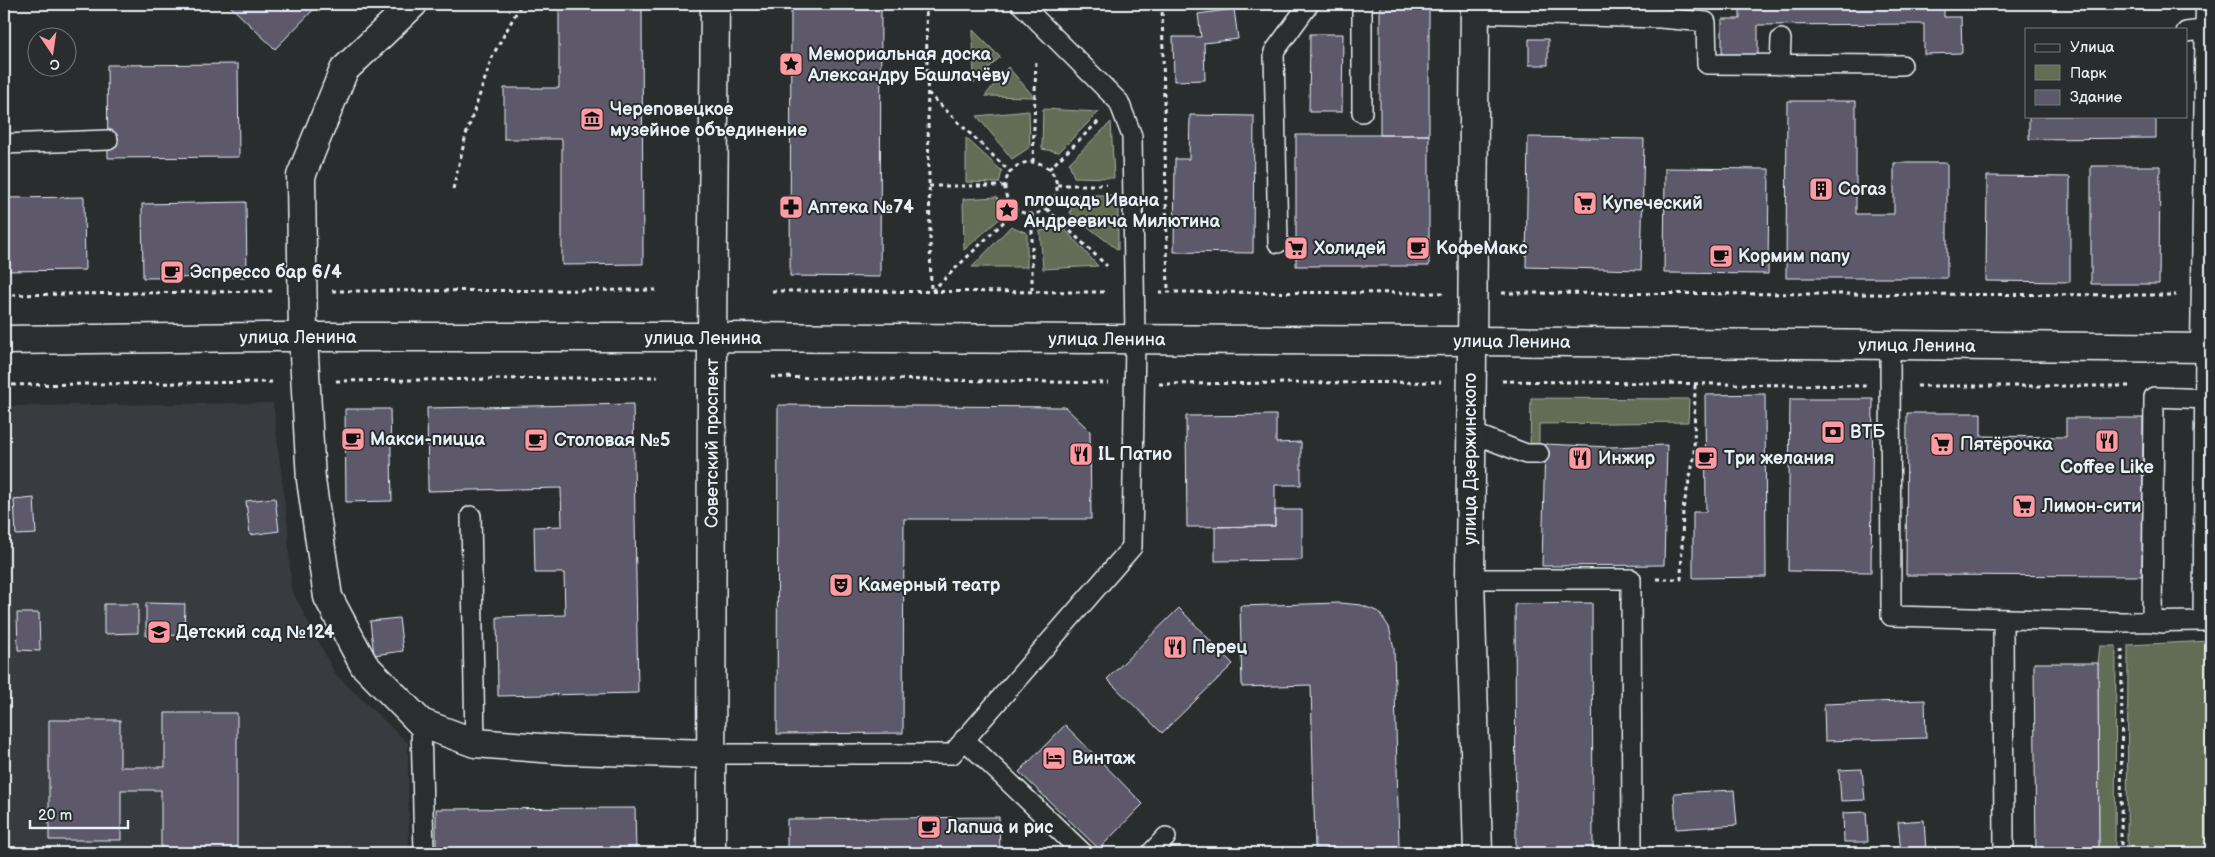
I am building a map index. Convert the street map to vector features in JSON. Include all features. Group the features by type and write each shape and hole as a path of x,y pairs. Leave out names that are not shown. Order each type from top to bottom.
{"street":[{"path":"413,4 344,70 301,176 303,337 311,480 328,597 364,665 421,723 474,743 567,750 711,754"},
{"name":"Советский проспект","path":"711,853 715,4"},
{"name":"улица Дзержинского","path":"1475,8 1471,293 1470,579 1478,853"},
{"path":"2204,23 2210,156 2206,295 2208,348"},
{"name":"улица Ленина","path":"4,340 303,337 712,337 1471,340 2208,348"}],"lane":[{"path":"1278,243 1274,52 1309,4"},
{"path":"1362,4 1362,112"},
{"path":"1475,8 1644,11 1706,22 1707,64 1902,65"},
{"path":"711,754 952,754 1132,547 1135,339 1132,136 1119,102 1029,10"},
{"path":"1780,39 1780,64"},
{"path":"4,144 108,140"},
{"path":"1890,345 1891,616 2003,620 2207,623 2208,348"},
{"path":"2152,622 2154,397 2208,398"},
{"path":"1470,432 1526,454 1539,454"},
{"path":"471,516 474,743"},
{"path":"1470,579 1631,579 1632,853"},
{"path":"2003,620 2004,853"},
{"path":"421,723 424,853"},
{"path":"964,739 1083,853"},
{"path":"1151,853 1166,837"}],"path":[{"path":"453,188 466,135 493,55 521,4"},
{"path":"926,4 931,292 1016,210"},
{"path":"1162,4 1168,292"},
{"path":"1029,10 1033,162"},
{"path":"928,93 1010,172"},
{"path":"1049,169 1119,102"},
{"path":"1033,162 1049,169 1057,185 1056,194 1047,209 1032,214 1016,210 1006,197 1005,186 1010,172 1016,166 1033,162"},
{"path":"1057,185 1133,185"},
{"path":"929,186 1005,186"},
{"path":"1047,209 1134,292"},
{"path":"1032,214 1032,292"},
{"path":"1471,293 2206,295"},
{"path":"1631,579 1681,579 1683,509 1694,458 1695,384"},
{"path":"2121,853 2122,622"}],"shaded area":[{"name":"Детский сад №124","path":"273,403 288,530 291,589 336,675 408,743 409,853 4,853 4,406"}],"green space":[{"path":"973,30 1000,57 974,83"},
{"path":"1008,67 1034,97 985,96"},
{"path":"1043,109 1099,112 1059,152 1042,149"},
{"path":"1029,111 1030,147 1012,159 977,116"},
{"path":"1111,122 1114,178 1074,177 1069,163"},
{"path":"966,138 1002,171 999,183 966,182"},
{"path":"1074,195 1118,195 1118,250 1070,213"},
{"path":"997,197 1004,215 964,250 963,199"},
{"path":"1011,226 1027,233 1027,267 972,267"},
{"path":"1063,227 1098,266 1043,269 1040,231"},
{"path":"1531,398 1689,399 1688,422 1539,424 1539,454 1530,449"},
{"path":"2211,641 2211,853 2127,853 2128,645"},
{"path":"2100,646 2116,646 2115,853 2099,853 2098,663"}],"building":[{"path":"228,4 319,4 275,49"},
{"path":"559,4 642,4 643,264 562,265 562,139 504,139 504,88 559,88"},
{"path":"791,4 881,4 880,277 790,276"},
{"path":"1380,4 1429,4 1429,135 1380,135"},
{"path":"1740,4 1944,4 1944,17 1961,17 1962,53 1924,54 1924,24 1758,25 1758,55 1722,56 1722,19 1740,19"},
{"path":"1234,9 1238,39 1204,43 1205,80 1174,81 1173,37 1201,37 1198,14"},
{"path":"1310,34 1343,34 1342,112 1309,112"},
{"path":"1529,39 1548,39 1548,65 1529,65"},
{"path":"238,64 239,157 108,158 107,65"},
{"name":"Согаз","path":"1787,101 1856,101 1856,214 1894,214 1894,163 1947,163 1947,278 1786,278"},
{"path":"1190,115 1254,116 1253,253 1174,252 1175,159 1189,159"},
{"path":"2029,118 2156,118 2156,138 2029,139"},
{"path":"1296,135 1429,135 1429,266 1296,266"},
{"name":"Купеческий","path":"1528,137 1644,139 1641,270 1526,267"},
{"path":"2091,166 2160,166 2159,284 2091,284"},
{"path":"1665,168 1769,169 1768,274 1664,273"},
{"path":"1987,176 2070,177 2070,282 1986,281"},
{"path":"84,197 85,270 4,271 4,198"},
{"path":"246,202 247,277 143,278 142,204"},
{"path":"1765,394 1766,577 1693,578 1693,512 1706,512 1705,395"},
{"path":"1790,399 1873,399 1871,572 1788,571"},
{"path":"633,404 638,693 498,696 497,617 565,615 564,573 535,573 534,527 562,526 561,488 428,491 427,408"},
{"name":"Камерный театр","path":"778,405 1065,407 1090,431 1091,519 904,519 903,733 777,734"},
{"path":"345,409 390,409 392,501 346,502"},
{"name":"Лимон-сити","path":"1907,413 1981,413 1981,436 2066,437 2066,418 2143,418 2142,576 1906,575"},
{"path":"1276,415 1276,443 1301,442 1301,485 1275,485 1275,526 1187,527 1186,416"},
{"path":"1545,444 1610,447 1667,445 1664,565 1542,566"},
{"path":"34,498 36,534 16,535 14,500"},
{"path":"275,498 279,531 250,535 246,501"},
{"path":"1275,510 1302,510 1302,560 1215,561 1215,527 1275,526"},
{"path":"146,603 185,604 184,635 146,636"},
{"path":"1340,603 1361,605 1379,612 1389,627 1394,648 1399,847 1315,849 1311,685 1242,687 1240,606"},
{"path":"1592,603 1593,853 1516,853 1515,604"},
{"path":"104,604 138,604 138,633 104,634"},
{"path":"1179,608 1233,664 1162,733 1107,679"},
{"path":"17,613 39,613 40,651 18,650"},
{"path":"399,618 403,651 374,655 370,621"},
{"path":"2034,663 2098,663 2099,853 2036,853"},
{"path":"1925,700 1926,738 1825,741 1824,704"},
{"path":"165,713 237,713 237,853 161,853 161,790 121,790 121,840 49,840 49,720 120,720 120,767 165,767"},
{"path":"1065,725 1143,804 1099,849 1019,772"},
{"path":"1862,769 1865,800 1841,801 1839,770"},
{"path":"1734,790 1737,825 1676,829 1674,793"},
{"path":"635,808 636,853 436,853 436,809"},
{"path":"1866,812 1868,842 1844,842 1843,813"},
{"path":"999,817 1000,853 787,853 787,819"},
{"path":"1924,820 1926,851 1901,853 1898,822"}],"place":[{"name":"Мемориальная доска Александру Башлачёву","path":"791,64"},
{"name":"Череповецкое музейное объединение","path":"592,119"},
{"name":"Согаз","path":"1821,189"},
{"name":"Купеческий","path":"1585,203"},
{"name":"Аптека №74","path":"791,207"},
{"name":"площадь Ивана Андреевича Милютина","path":"1007,210"},
{"name":"Холидей","path":"1296,248"},
{"name":"КофеМакс","path":"1418,248"},
{"name":"Кормим папу","path":"1721,256"},
{"name":"Эспрессо бар 6/4","path":"172,272"},
{"name":"ВТБ","path":"1833,432"},
{"name":"Макси-пицца","path":"353,439"},
{"name":"Столовая №5","path":"536,440"},
{"name":"Coffee Like","path":"2107,441"},
{"name":"Пятёрочка","path":"1942,444"},
{"name":"IL Патио","path":"1081,454"},
{"name":"Инжир","path":"1580,458"},
{"name":"Три желания","path":"1706,458"},
{"name":"Лимон-сити","path":"2024,506"},
{"name":"Камерный театр","path":"841,585"},
{"name":"Детский сад №124","path":"159,632"},
{"name":"Перец","path":"1175,647"},
{"name":"Винтаж","path":"1054,758"},
{"name":"Лапша и рис","path":"929,827"}]}
